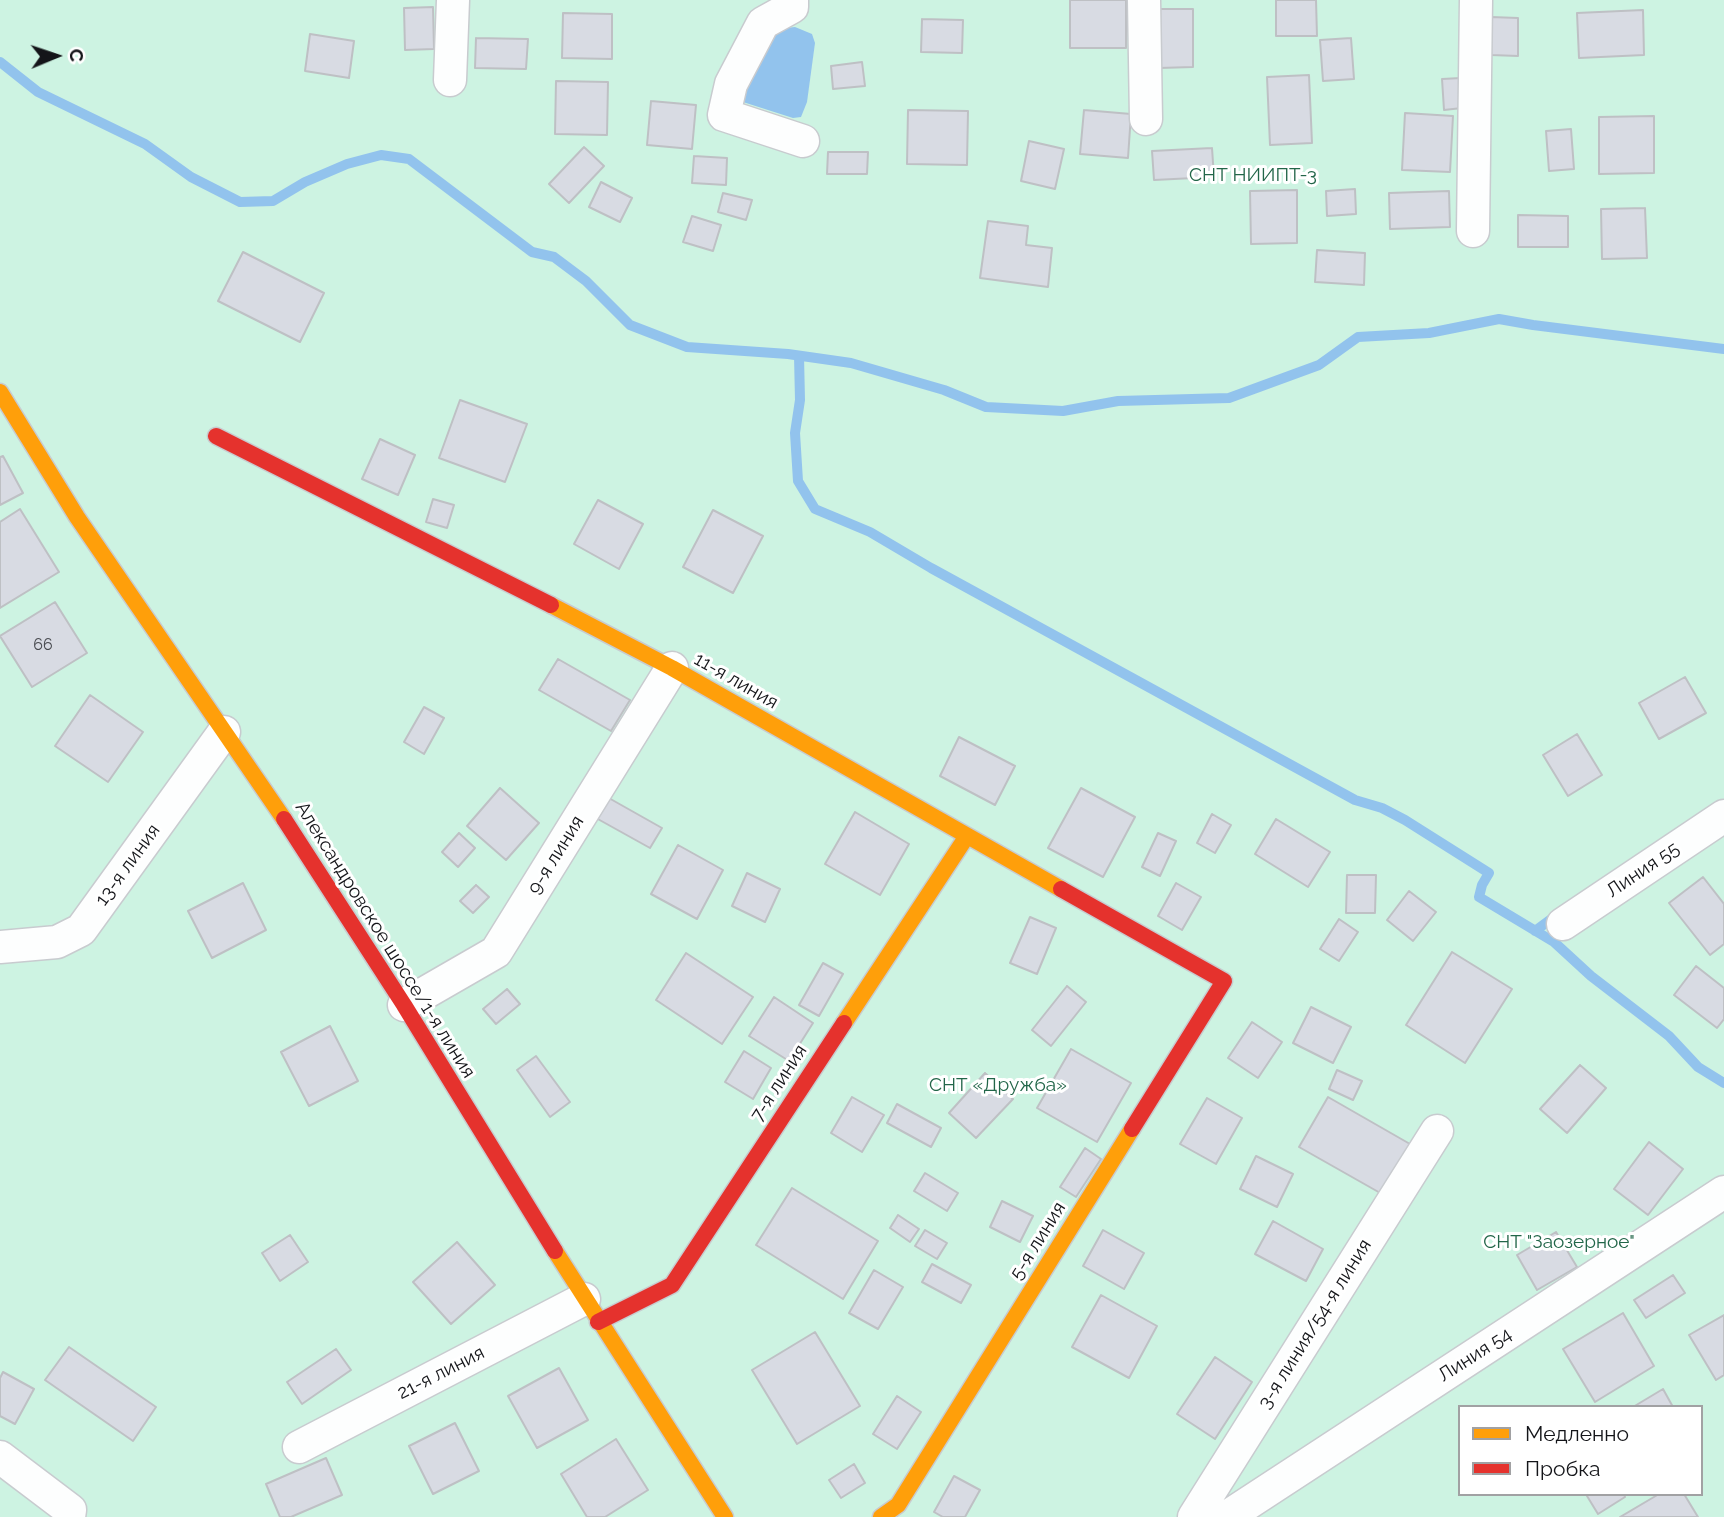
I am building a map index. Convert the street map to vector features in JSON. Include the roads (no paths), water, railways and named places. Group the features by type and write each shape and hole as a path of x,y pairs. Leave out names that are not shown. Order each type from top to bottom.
{"street":[{"path":"450,80 453,0"},
{"path":"792,0 792,7 763,23 731,84 724,115 803,141"},
{"path":"1144,0 1146,119"},
{"path":"1473,231 1476,0"},
{"name":"Александровское шоссе/1-я линия","path":"0,392 78,517 285,821 404,1005 591,1310 725,1517"},
{"name":"11-я линия","path":"216,436 672,668 1224,981"},
{"name":"9-я линия","path":"404,1005 496,952 672,668"},
{"name":"13-я линия","path":"0,947 57,942 81,930 224,732"},
{"name":"Линия 55","path":"1563,924 1724,816"},
{"name":"7-я линия","path":"591,1310 672,1284 967,836"},
{"name":"5-я линия","path":"881,1517 898,1505 1224,981"},
{"name":"3-я линия/54-я линия","path":"1194,1517 1437,1130"},
{"name":"Линия 54","path":"1227,1517 1724,1192"},
{"name":"21-я линия","path":"299,1447 591,1310"},
{"path":"0,1457 70,1510 69,1517"}],"water":[{"path":"795,27 812,34 815,43 807,102 801,117 793,118 743,102 742,93 776,29"}],"waterway":[{"path":"0,62 38,92 145,144 191,177 240,202 273,201 305,182 347,164 381,155 409,159 532,252 554,257 586,281 630,325 687,347 788,354 851,363 944,390 986,407 1063,411 1118,401 1229,398 1319,365 1358,337 1429,333 1499,319 1724,349"},
{"path":"799,356 800,400 795,433 798,481 815,509 870,532 1355,800 1382,808 1405,820 1489,873 1479,897 1554,942 1591,976 1669,1036 1698,1067 1724,1083"},
{"path":"1535,931 1558,914"}],"park label":[{"name":"СНТ НИИПТ-3","path":"1253,175"},
{"name":"СНТ «Дружба»","path":"998,1085"},
{"name":"СНТ \"Заозерное\"","path":"1559,1242"}]}
